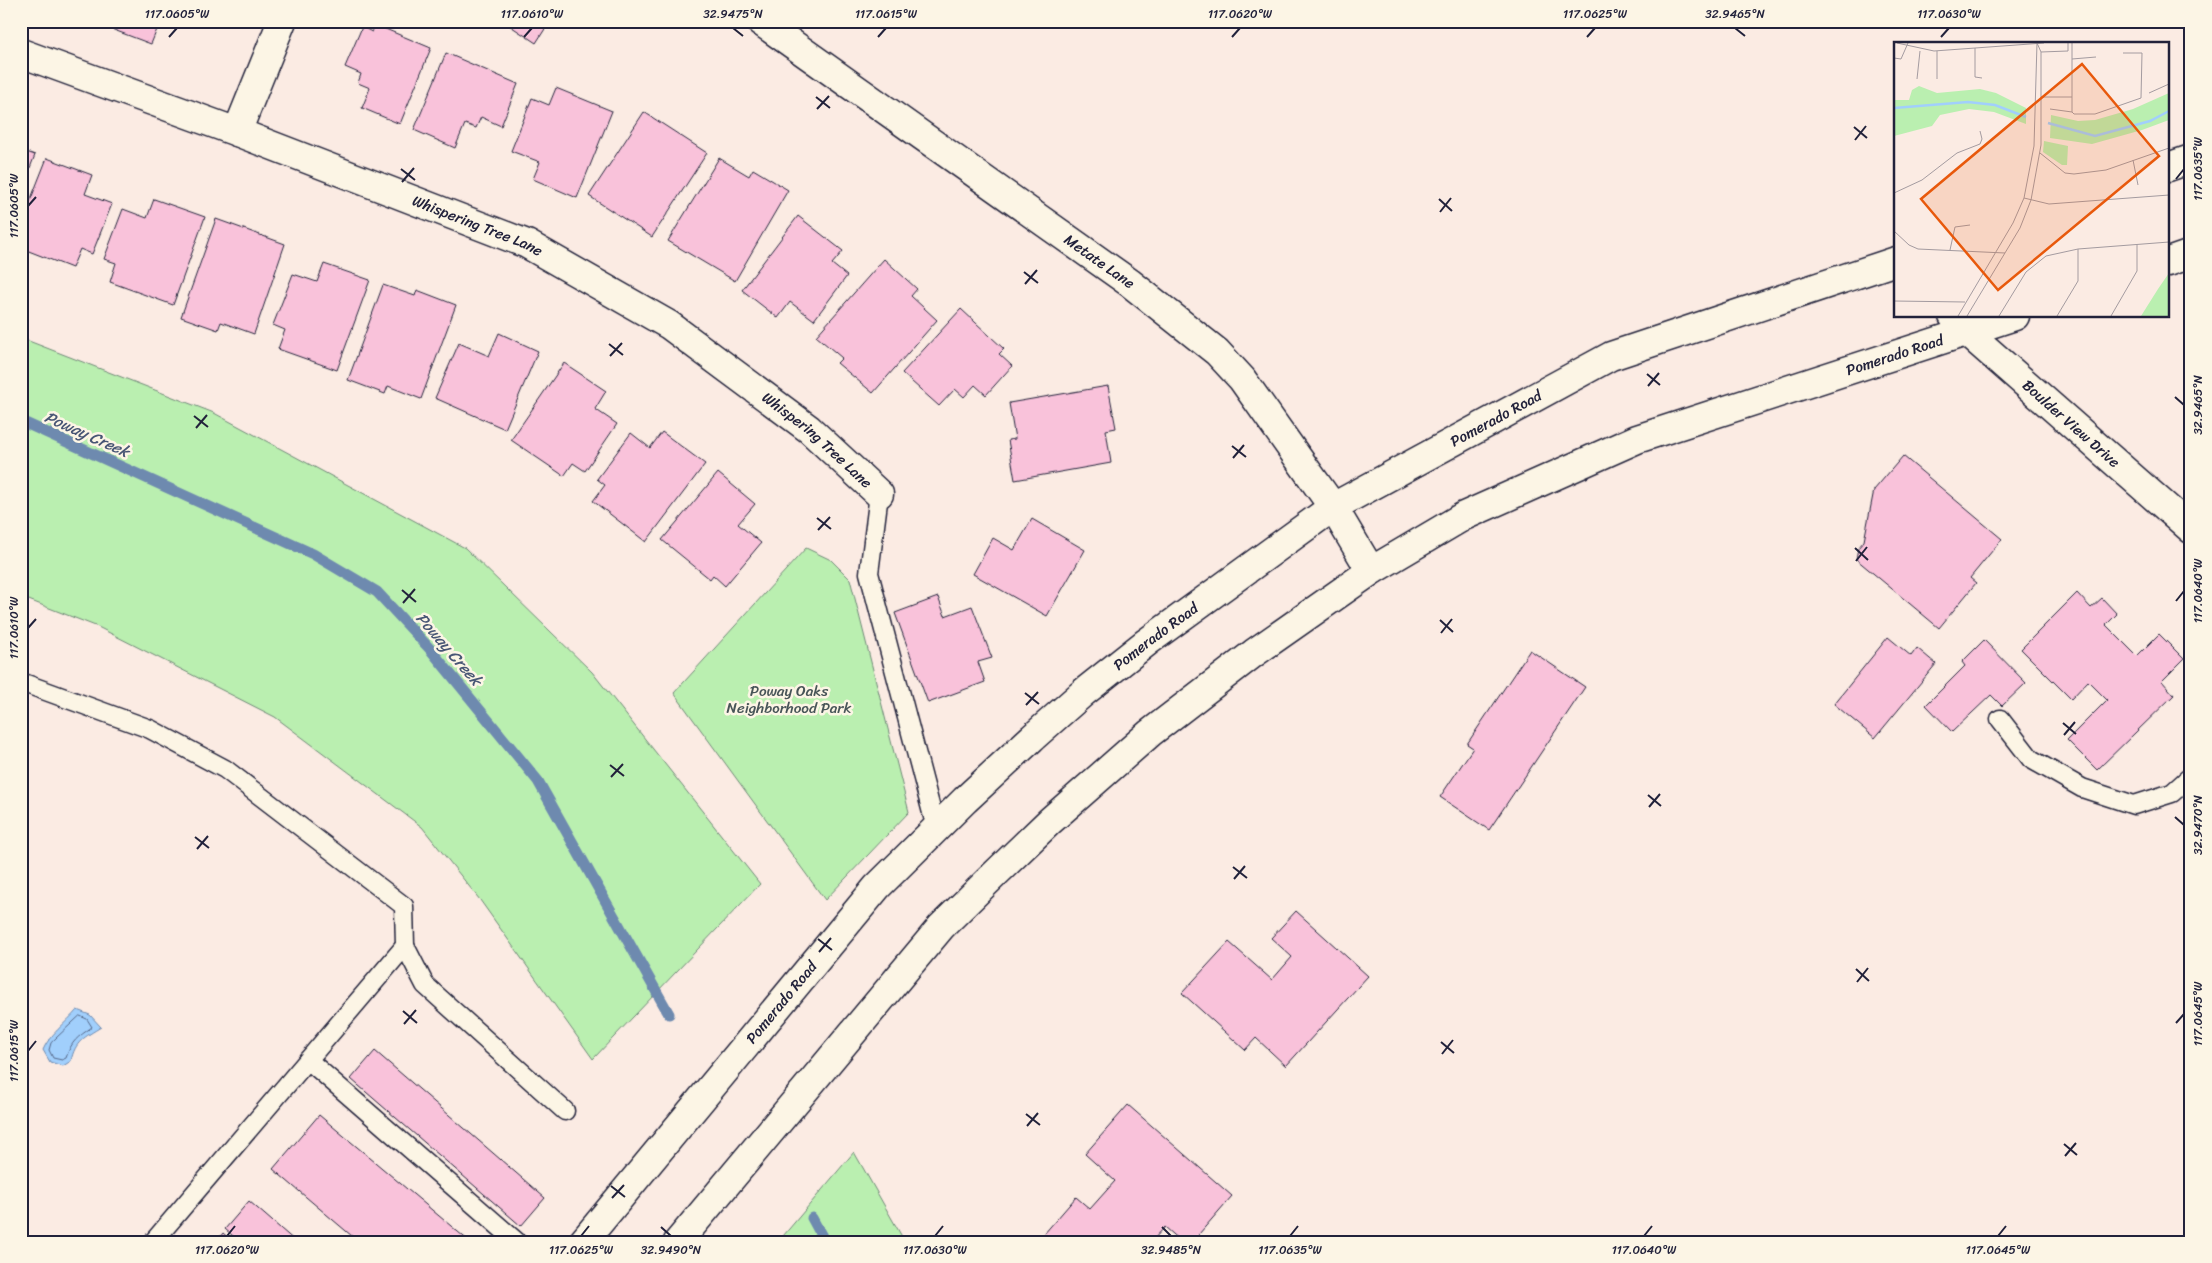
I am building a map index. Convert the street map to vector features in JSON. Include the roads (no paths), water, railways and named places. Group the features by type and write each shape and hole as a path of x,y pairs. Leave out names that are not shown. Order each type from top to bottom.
{"main road":[{"path":"237,132 282,21"},
{"name":"Metate Lane","path":"760,21 1130,283 1217,352 1242,379 1333,507 1372,570"},
{"name":"Whispering Tree Lane","path":"21,53 237,132 535,249 669,325 809,430 879,494"},
{"path":"2170,166 2191,159"},
{"path":"2170,261 2191,254"},
{"name":"Pomerado Road","path":"583,1242 877,887 936,828 1084,692 1147,642 1333,507 1611,356 1894,262"},
{"name":"Pomerado Road","path":"678,1242 941,927 994,874 1050,821 1150,733 1254,653 1372,570 1464,516 1637,439 1961,325 2003,318"},
{"name":"Boulder View Drive","path":"1961,325 2191,529"}],"lane":[{"path":"879,494 869,573 936,828"},
{"path":"21,682 150,729 225,769 404,906 405,946 424,984 565,1111"},
{"path":"2000,719 2031,759 2082,788 2134,805 2172,793 2191,776"},
{"path":"153,1242 405,946"},
{"path":"308,1060 517,1242"}],"water":[{"path":"77,1010 90,1015 101,1027 78,1044 71,1061 63,1066 50,1062 43,1050 53,1034"}],"waterway":[{"name":"Poway Creek","path":"21,421 313,554 377,592 430,649 538,781 669,1014"},
{"name":"Poway Creek","path":"812,1218 825,1242"}],"park label":[{"name":"Poway Oaks Neighborhood Park","path":"789,700"}]}
